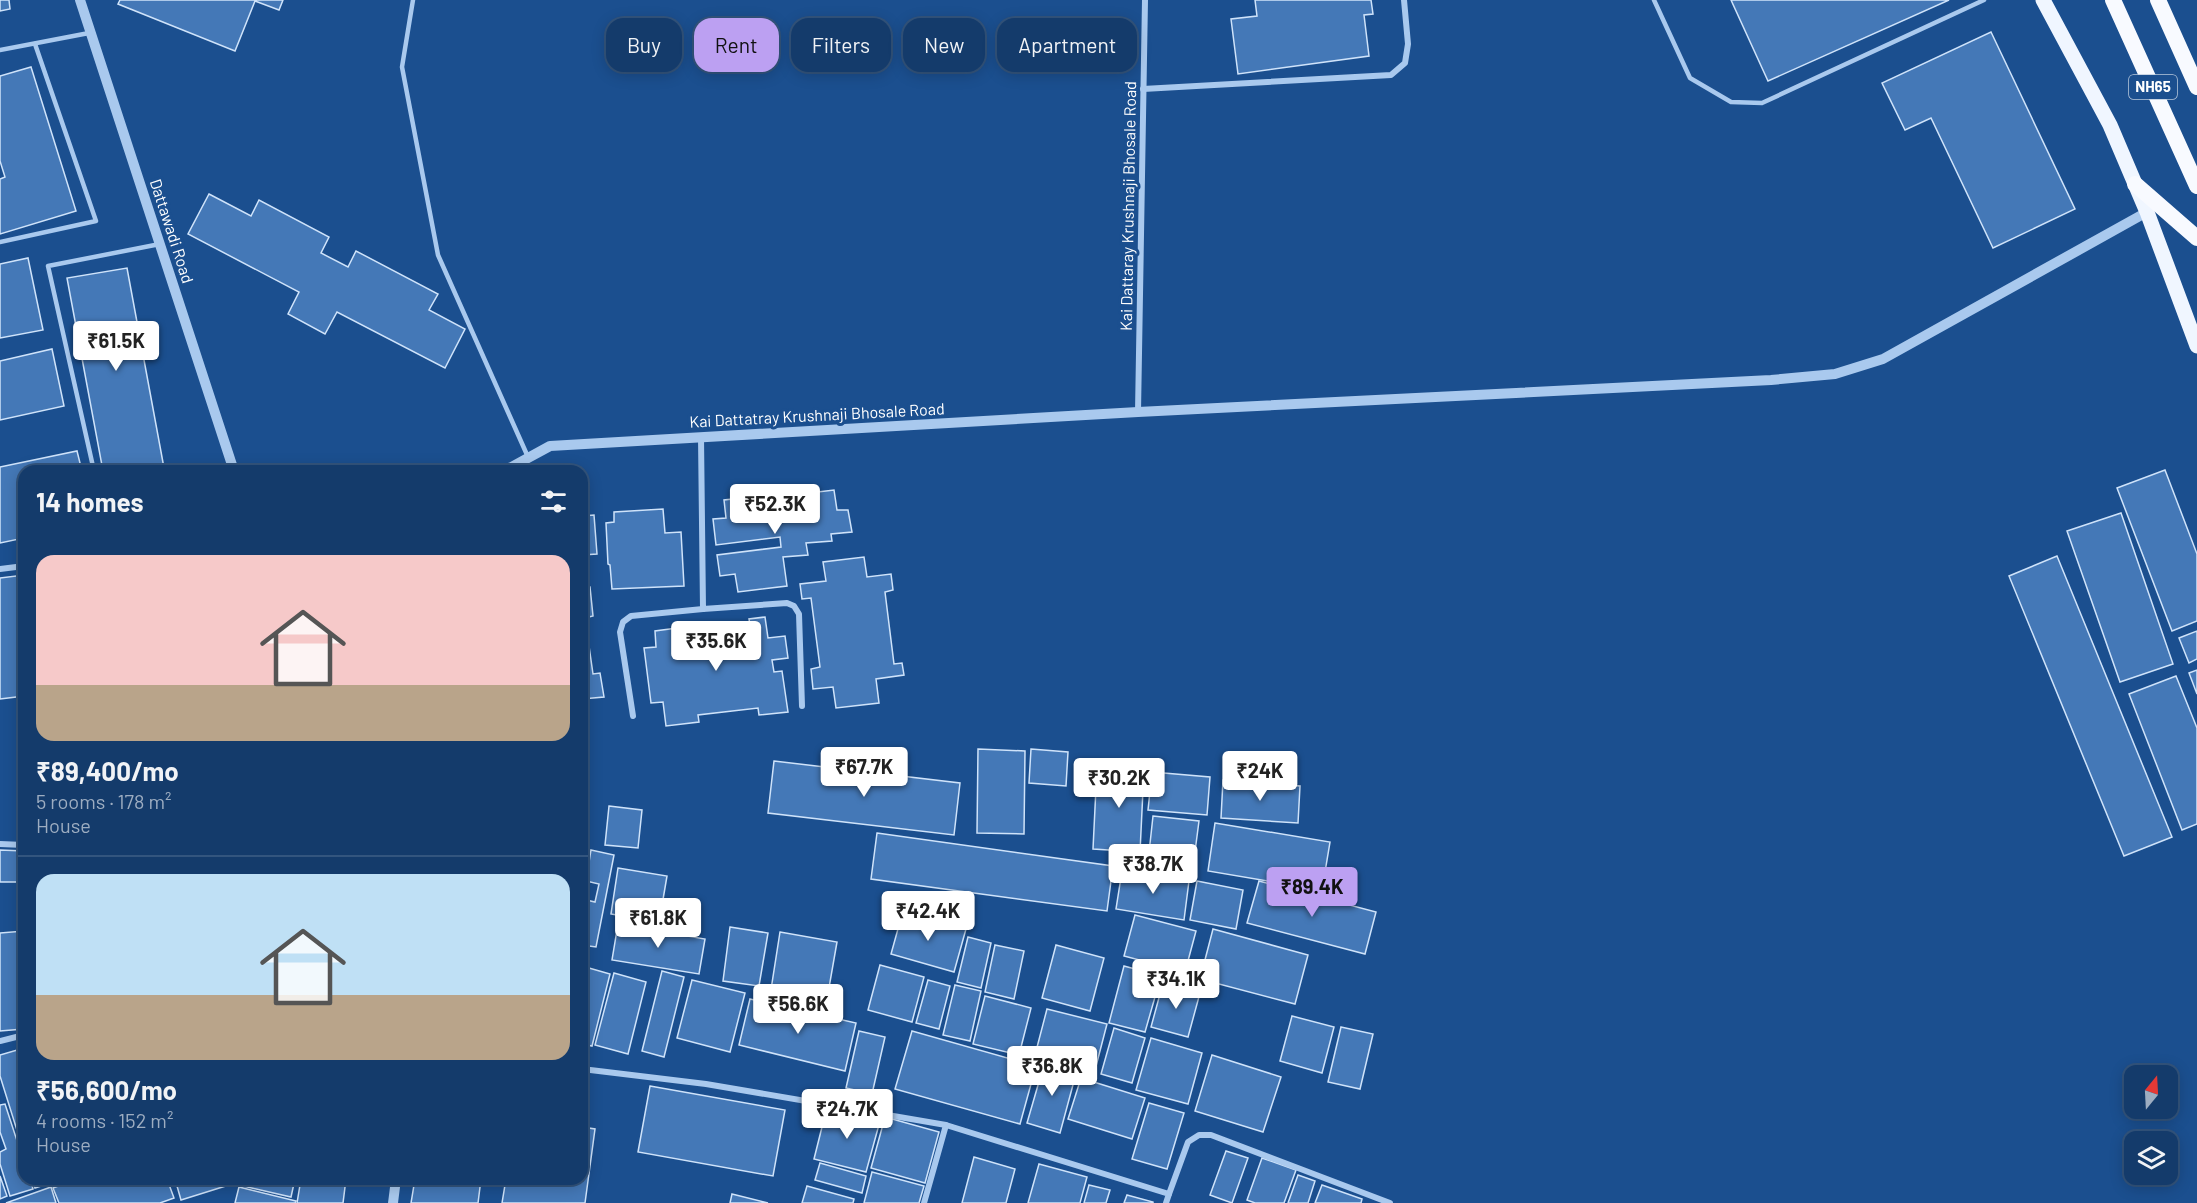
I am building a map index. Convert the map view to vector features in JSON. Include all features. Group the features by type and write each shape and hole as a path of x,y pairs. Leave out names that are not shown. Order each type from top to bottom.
{"highway":[{"name":"NH65","path":"2113,0 2195,180"},
{"name":"NH65","path":"2158,0 2197,87"},
{"path":"2135,184 2197,238"}],"main road":[{"path":"2043,0 2110,125 2147,212 2197,346"}],"street":[{"name":"Dattawadi Road","path":"80,0 232,465"},
{"name":"Kai Dattaray Krushnaji Bhosale Road","path":"1138,412 1145,0"},
{"path":"1143,89 1391,75 1405,63 1408,44 1404,0"},
{"name":"Kai Dattatray Krushnaji Bhosale Road","path":"516,465 550,446 1138,412 1771,380 1835,374 1883,359 2147,212"},
{"path":"701,437 703,609"},
{"path":"0,569 18,567"},
{"path":"633,716 620,632 623,622 631,616 787,603 794,606 799,614 802,706"},
{"path":"0,843 18,845"},
{"path":"0,1041 18,1036"},
{"path":"588,1070 706,1084 946,1125 1169,1194"},
{"path":"924,1203 946,1125"},
{"path":"1166,1203 1188,1142 1199,1135 1211,1135 1390,1203"},
{"path":"393,1203 395,1185"}],"lane":[{"path":"413,0 402,67 438,255 529,458"},
{"path":"1654,0 1690,78 1731,102 1762,103 1984,0"},
{"path":"0,50 92,33"},
{"path":"0,242 96,221 35,44"},
{"path":"93,465 48,266 161,243"}],"building":[{"path":"0,0 9,0 10,9 0,11"},
{"path":"120,0 283,0 279,10 255,1 235,51 118,4"},
{"path":"1255,0 1371,0 1373,14 1364,15 1369,56 1238,74 1231,19 1257,16"},
{"path":"1731,0 1949,0 1768,81"},
{"path":"1991,32 2075,209 1993,248 1931,118 1905,130 1882,83"},
{"path":"31,67 76,211 0,234 0,179 5,177 0,161 0,76"},
{"path":"209,194 251,216 259,200 329,237 321,253 348,267 356,251 438,294 429,310 465,329 445,368 337,312 325,334 288,314 299,292 188,234"},
{"path":"28,258 43,330 0,338 0,264"},
{"path":"127,268 163,465 102,465 67,278"},
{"path":"52,349 64,406 0,420 0,361"},
{"path":"77,451 80,465 18,465 18,539 0,543 0,467"},
{"path":"2165,470 2197,554 2197,621 2172,631 2117,488"},
{"path":"834,490 837,510 848,510 852,532 831,534 832,541 806,543 808,555 783,557 787,586 738,592 735,574 720,576 717,555 781,547 780,537 716,545 713,519 726,518 724,500 760,496 761,503 801,498 801,494"},
{"path":"663,509 665,533 681,532 684,586 612,589 606,523 614,522 614,512"},
{"path":"2121,513 2173,664 2120,682 2067,531"},
{"path":"594,515 597,554 588,555 588,516"},
{"path":"2057,556 2172,837 2124,856 2009,576"},
{"path":"864,557 867,577 891,574 893,590 885,592 894,664 902,663 904,675 876,679 879,703 836,708 833,687 813,689 811,669 820,667 811,598 802,599 800,584 826,581 823,562"},
{"path":"18,576 18,697 0,699 0,578"},
{"path":"588,587 590,587 593,616 588,617"},
{"path":"765,617 768,638 785,636 788,658 772,660 774,672 782,671 788,712 759,715 758,708 698,715 699,722 666,726 663,702 651,703 644,648 656,647 655,631 692,626 692,632 750,625 749,619"},
{"path":"2197,631 2197,659 2189,663 2179,638"},
{"path":"588,639 593,674 600,673 604,697 588,698"},
{"path":"2197,670 2197,694 2189,673"},
{"path":"2176,676 2197,728 2197,824 2182,830 2129,694"},
{"path":"978,749 1025,751 1024,834 977,833"},
{"path":"1031,749 1068,752 1066,786 1029,783"},
{"path":"774,761 960,783 954,835 768,813"},
{"path":"1097,767 1144,769 1140,852 1093,849"},
{"path":"1152,772 1210,777 1207,815 1148,810"},
{"path":"1223,780 1300,786 1298,823 1221,818"},
{"path":"609,806 642,810 638,848 605,845"},
{"path":"1153,816 1199,821 1193,867 1148,862"},
{"path":"1215,823 1330,842 1322,890 1208,871"},
{"path":"877,833 1113,866 1107,911 871,879"},
{"path":"0,850 18,851 18,882 0,882"},
{"path":"591,850 614,855 596,947 588,946 588,900 595,902 599,884 588,881"},
{"path":"618,868 667,876 659,923 611,914"},
{"path":"1122,871 1189,881 1184,920 1116,909"},
{"path":"1197,881 1243,890 1236,929 1190,920"},
{"path":"1259,881 1376,912 1365,954 1247,923"},
{"path":"903,911 966,929 954,972 891,954"},
{"path":"1135,915 1196,931 1185,972 1124,956"},
{"path":"618,924 705,939 699,974 612,960"},
{"path":"730,927 768,933 759,986 723,981"},
{"path":"1213,929 1308,955 1295,1004 1200,979"},
{"path":"18,932 18,1029 0,1031 0,933"},
{"path":"780,932 837,942 826,1005 770,996"},
{"path":"968,937 991,943 981,988 957,982"},
{"path":"995,945 1024,951 1014,999 985,992"},
{"path":"1056,945 1104,958 1090,1011 1042,998"},
{"path":"880,965 924,977 912,1022 868,1010"},
{"path":"1124,966 1161,976 1145,1032 1109,1023"},
{"path":"588,968 610,974 592,1046 588,1045"},
{"path":"662,971 684,977 664,1057 642,1051"},
{"path":"614,973 646,982 628,1054 595,1045"},
{"path":"692,980 745,993 730,1052 677,1038"},
{"path":"928,980 950,986 939,1029 916,1023"},
{"path":"1163,983 1200,993 1188,1037 1151,1027"},
{"path":"955,985 981,991 970,1041 943,1035"},
{"path":"985,996 1031,1008 1019,1055 973,1044"},
{"path":"750,999 856,1023 845,1071 739,1045"},
{"path":"1047,1009 1107,1024 1095,1070 1035,1055"},
{"path":"1292,1016 1334,1027 1322,1073 1280,1061"},
{"path":"1341,1027 1373,1034 1360,1089 1328,1082"},
{"path":"1114,1028 1145,1038 1132,1083 1101,1074"},
{"path":"859,1031 885,1037 872,1094 846,1088"},
{"path":"912,1031 1036,1066 1020,1124 895,1089"},
{"path":"1151,1038 1202,1053 1188,1104 1136,1090"},
{"path":"18,1050 18,1134 0,1076 0,1055"},
{"path":"1212,1055 1281,1077 1263,1132 1195,1111"},
{"path":"1045,1061 1077,1070 1060,1133 1027,1123"},
{"path":"1081,1078 1145,1098 1132,1139 1068,1119"},
{"path":"650,1086 785,1110 773,1176 638,1152"},
{"path":"1149,1103 1184,1113 1167,1169 1132,1159"},
{"path":"5,1104 18,1144 18,1185 32,1185 33,1189 10,1196 0,1164 0,1152 6,1149 0,1132 0,1105"},
{"path":"827,1107 880,1121 866,1172 814,1159"},
{"path":"885,1117 939,1132 925,1183 871,1168"},
{"path":"588,1128 595,1129 588,1181"},
{"path":"1226,1151 1248,1158 1232,1203 1210,1195"},
{"path":"974,1157 1015,1169 1006,1203 962,1203"},
{"path":"1262,1158 1296,1170 1284,1203 1255,1203 1247,1200"},
{"path":"820,1163 866,1176 862,1193 815,1180"},
{"path":"1039,1164 1087,1177 1080,1203 1028,1203"},
{"path":"872,1172 924,1186 919,1203 864,1203"},
{"path":"1298,1175 1315,1181 1308,1203 1288,1203"},
{"path":"0,1176 7,1196 0,1199"},
{"path":"61,1185 169,1185 174,1198 160,1203 59,1203 53,1188"},
{"path":"177,1185 229,1185 181,1200"},
{"path":"243,1185 294,1185 291,1197"},
{"path":"300,1185 345,1185 343,1203 297,1203"},
{"path":"414,1185 480,1185 478,1203 411,1203"},
{"path":"505,1185 587,1185 585,1203 502,1203"},
{"path":"1089,1185 1110,1190 1106,1203 1084,1203"},
{"path":"1322,1185 1362,1199 1361,1203 1315,1203"},
{"path":"807,1186 854,1199 853,1203 802,1203"},
{"path":"51,1187 56,1203 6,1203"},
{"path":"239,1187 296,1201 295,1203 235,1203"},
{"path":"732,1194 768,1203 730,1203"},
{"path":"1127,1195 1153,1202 1153,1203 1124,1203"}]}
